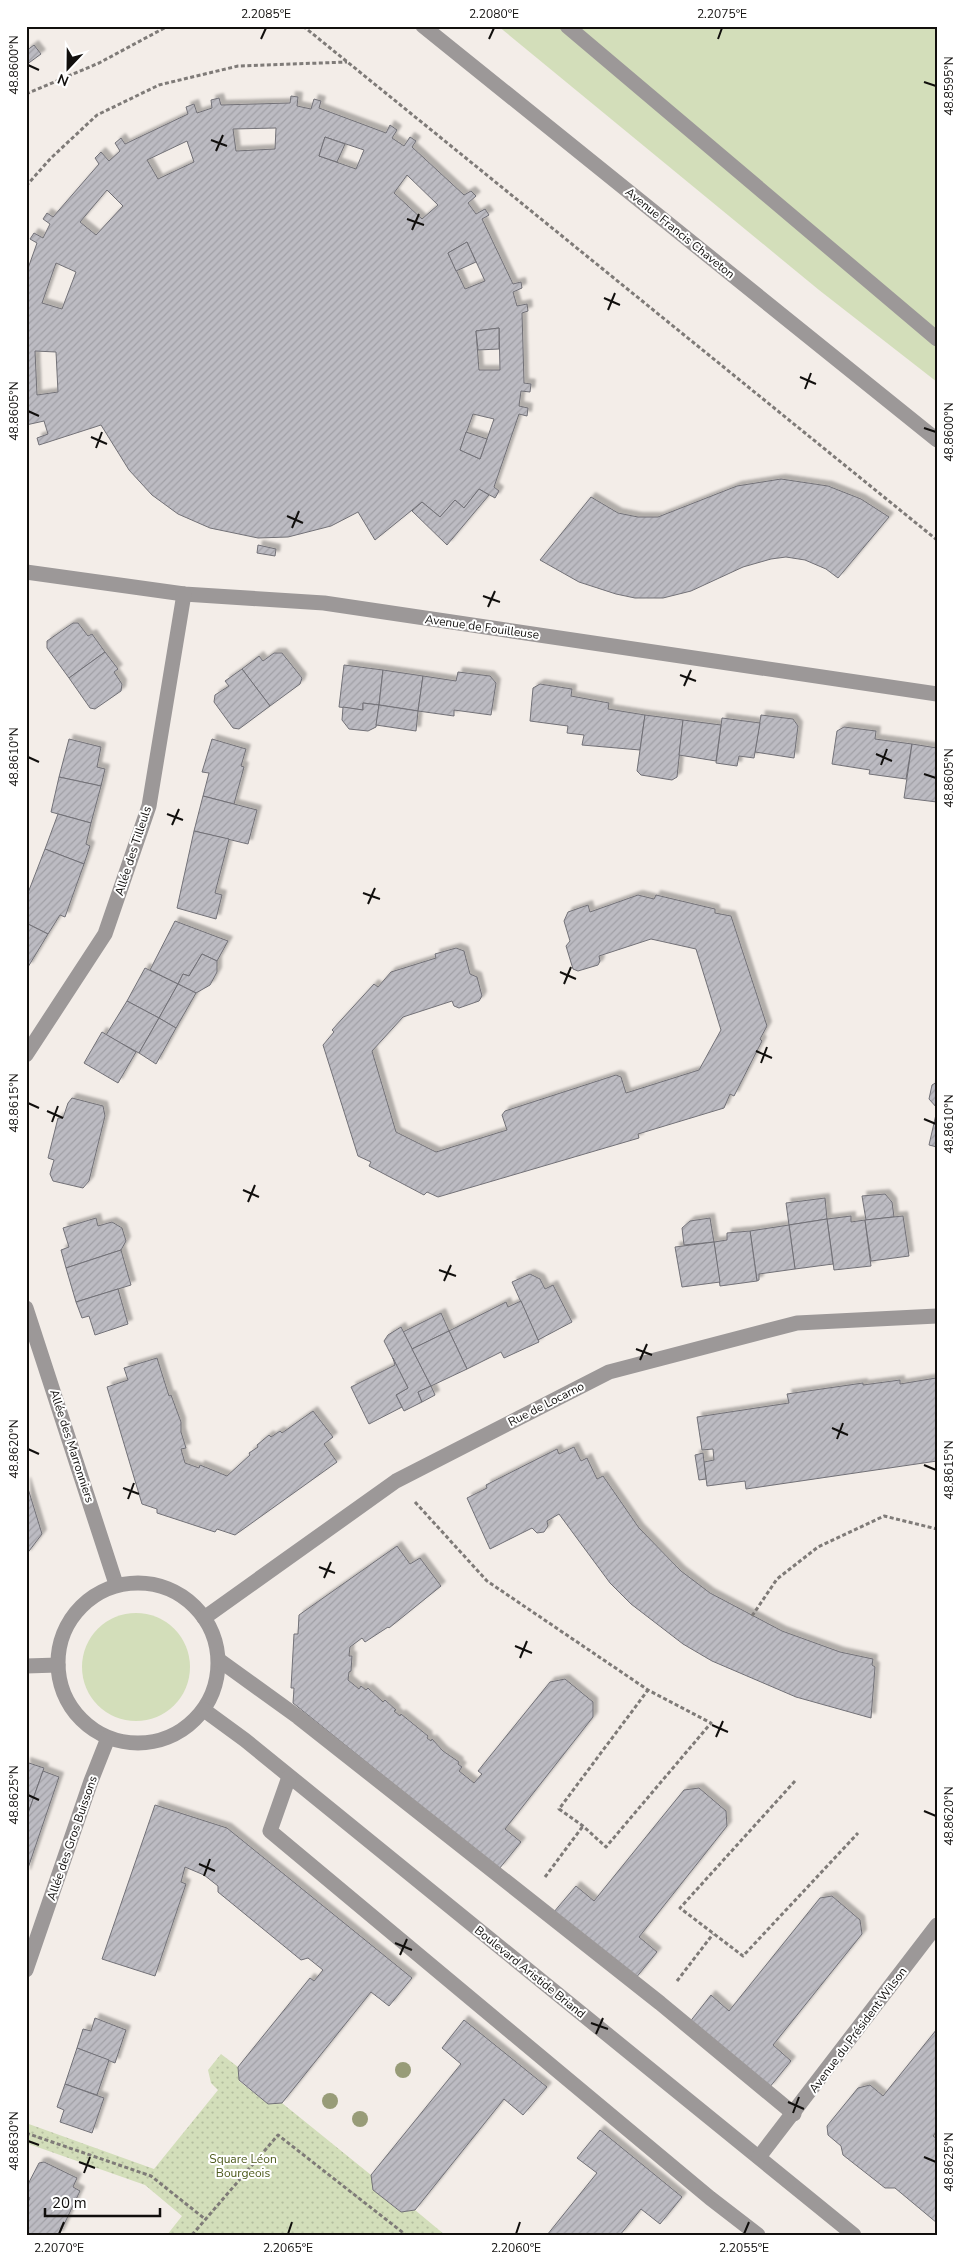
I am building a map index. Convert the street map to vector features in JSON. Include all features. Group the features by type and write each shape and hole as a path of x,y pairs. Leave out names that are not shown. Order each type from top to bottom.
{"street":[{"name":"Avenue Francis Chaveton","path":"423,26 937,440"},
{"path":"567,26 937,339"},
{"name":"Avenue de Fouilleuse","path":"26,572 184,594 324,603 937,694"},
{"name":"Allée des Tilleuls","path":"26,1055 104,934 142,824 148,806 184,594"},
{"name":"Allée des Marronniers","path":"26,1308 116,1584"},
{"name":"Rue de Locarno","path":"204,1618 396,1482 608,1372 797,1324 937,1316"},
{"path":"116,1584 156,1585 183,1597 204,1618 214,1638 219,1660 216,1686 204,1710 187,1727 166,1739 142,1744 121,1742 108,1738 80,1719 66,1699 59,1681 58,1645 67,1626 82,1606 116,1584"},
{"path":"219,1660 298,1717 637,1984 794,2114"},
{"path":"26,1666 58,1665"},
{"name":"Boulevard Aristide Briand","path":"204,1710 290,1777 854,2235"},
{"name":"Allée des Gros Buissons","path":"26,1970 31,1938 108,1738"},
{"path":"290,1777 270,1831 710,2198 758,2235"},
{"name":"Avenue du Président Wilson","path":"759,2157 794,2114 937,1925"}],"path":[{"path":"26,94 100,63 168,26"},
{"path":"303,26 937,540"},
{"path":"26,186 51,158 97,115 159,85 238,66 347,62"},
{"path":"396,1482 486,1580 648,1690 711,1722 606,1847 583,1826 559,1809 648,1690"},
{"path":"752,1616 777,1579 818,1547 884,1516 937,1528"},
{"path":"795,1781 680,1908 743,1956 858,1833"},
{"path":"539,1885 583,1826"},
{"path":"675,1984 713,1934"},
{"path":"26,2133 151,2176 205,2219"},
{"path":"192,2235 278,2135 406,2235"}],"green space":[{"path":"498,26 937,26 937,382 819,290"},
{"path":"136,1613 157,1617 174,1629 186,1646 190,1667 186,1688 174,1705 157,1717 136,1721 115,1717 98,1705 86,1688 82,1667 86,1646 98,1629 115,1617"},
{"name":"Square Léon Bourgeois","path":"221,2054 238,2067 239,2081 268,2104 282,2103 371,2175 373,2190 401,2212 415,2210 445,2235 167,2235 182,2216 145,2185 26,2143 26,2123 154,2169 218,2090 211,2083 208,2070"}],"building":[{"path":"34,45 41,54 26,65 26,51"},
{"path":"291,96 298,97 297,106 311,109 314,99 321,101 319,108 386,133 390,125 397,130 392,138 404,146 410,137 416,141 412,147 464,195 471,191 476,196 468,203 476,214 485,209 489,215 482,219 513,284 521,282 522,288 513,292 517,306 527,304 528,311 522,313 524,383 531,384 530,392 521,391 519,406 528,408 527,416 519,414 494,487 499,491 495,498 479,489 464,508 455,500 440,517 422,502 375,540 358,512 331,526 288,537 258,538 210,528 178,514 152,495 129,470 101,425 39,445 37,438 48,434 44,421 26,425 26,274 37,243 30,239 34,233 43,238 50,224 43,219 47,213 53,217 99,164 95,158 101,152 109,161 120,151 115,143 121,138 125,144 188,114 186,107 194,104 197,113 212,108 211,100 219,98 221,105 290,103","holes":["276,128 275,149 236,151 233,129","325,137 364,150 356,169 319,156","187,141 194,162 158,179 147,160","407,175 438,205 422,219 394,193","107,190 123,206 96,235 80,222","467,242 485,281 465,289 448,253","56,263 76,272 62,309 42,303","499,328 500,370 479,370 476,331","35,351 56,352 58,392 37,395","473,414 494,419 480,459 460,450"]},
{"path":"325,137 345,144 337,162 319,156"},
{"path":"467,242 476,262 456,271 448,253"},
{"path":"499,328 499,349 478,350 476,331"},
{"path":"466,432 487,439 480,459 460,450"},
{"path":"781,479 828,486 861,499 889,517 838,578 826,569 805,560 786,557 743,567 691,591 663,598 635,598 579,582 540,560 591,497 618,513 638,517 658,517 737,486"},
{"path":"479,489 489,495 447,545 412,511 422,502 440,517 455,500 464,508"},
{"path":"258,545 276,549 275,556 257,553"},
{"path":"73,623 78,623 88,636 92,634 105,652 69,678 47,648 47,641"},
{"path":"105,652 118,669 114,672 122,684 121,691 95,709 90,708 69,678"},
{"path":"274,653 282,653 302,678 300,684 270,706 242,669 259,656 263,661"},
{"path":"344,665 383,670 379,705 363,703 363,710 339,707"},
{"path":"242,669 270,706 239,729 233,728 214,702 215,695 229,686 225,681"},
{"path":"383,670 423,676 418,711 379,705"},
{"path":"458,672 490,676 496,683 491,715 454,710 454,716 418,711 423,676 456,681"},
{"path":"540,684 572,689 571,696 609,703 608,709 645,715 640,750 582,745 584,735 567,733 568,726 530,721 533,688"},
{"path":"363,703 379,705 376,727 368,731 349,729 342,720 343,707 363,710"},
{"path":"379,705 418,711 416,731 376,725"},
{"path":"645,715 683,720 677,777 672,780 641,775 637,771"},
{"path":"761,715 793,719 798,726 794,758 755,752"},
{"path":"722,718 760,723 754,758 739,756 737,766 716,763"},
{"path":"683,720 721,725 716,761 679,755"},
{"path":"844,727 876,731 875,739 912,744 906,779 869,774 870,770 832,764 837,731"},
{"path":"69,739 101,747 97,767 105,769 101,786 59,777"},
{"path":"212,739 246,749 241,766 244,767 234,804 203,796 209,773 202,772"},
{"path":"912,744 937,748 937,802 904,798"},
{"path":"59,777 101,786 91,823 51,812"},
{"path":"203,796 257,810 248,844 194,831"},
{"path":"58,814 91,823 86,844 90,846 84,864 45,849"},
{"path":"194,831 229,839 215,893 222,895 216,919 177,908"},
{"path":"45,849 84,864 65,917 60,915 48,934 26,923 26,898"},
{"path":"638,895 654,899 656,895 715,909 715,913 731,916 767,1026 760,1039 762,1041 734,1096 730,1094 724,1108 638,1134 639,1138 438,1197 427,1192 424,1195 369,1166 371,1162 358,1156 323,1045 334,1032 332,1030 374,984 378,987 391,972 436,958 435,954 456,948 464,951 470,974 477,977 482,996 479,1001 459,1008 454,1006 452,1001 403,1017 372,1051 396,1132 436,1152 507,1130 502,1115 505,1111 616,1075 621,1077 626,1093 699,1070 721,1030 696,949 651,939 599,956 600,961 598,965 578,971 573,969 566,946 570,941 564,921 568,912 588,905 590,912"},
{"path":"175,921 228,941 217,961 202,954 189,976 183,974 178,984 150,970"},
{"path":"26,923 48,934 28,967 26,966"},
{"path":"202,954 217,961 217,972 210,985 196,993 178,984 183,974 189,976"},
{"path":"145,968 178,984 159,1018 127,1001"},
{"path":"178,984 196,993 176,1028 159,1018"},
{"path":"127,1001 159,1018 139,1053 106,1035"},
{"path":"159,1018 176,1028 156,1064 139,1053"},
{"path":"102,1032 136,1052 118,1083 84,1063"},
{"path":"937,1082 937,1108 929,1099 932,1085"},
{"path":"72,1098 103,1106 105,1116 89,1181 83,1188 53,1181 50,1174 54,1160 48,1158 58,1118 63,1118 68,1103"},
{"path":"937,1110 937,1147 929,1145"},
{"path":"885,1194 892,1202 894,1217 866,1220 862,1196"},
{"path":"825,1198 827,1219 789,1225 786,1203"},
{"path":"851,1216 851,1222 865,1220 871,1266 834,1270 827,1219"},
{"path":"903,1216 909,1256 871,1261 865,1220"},
{"path":"96,1218 98,1226 112,1222 122,1228 126,1241 121,1250 66,1268 61,1250 69,1247 63,1228"},
{"path":"710,1218 714,1242 684,1245 682,1228 690,1221"},
{"path":"827,1219 833,1264 795,1269 789,1225"},
{"path":"789,1225 795,1269 759,1274 759,1280 757,1281 750,1231"},
{"path":"750,1231 757,1281 720,1286 714,1242 727,1240 727,1233"},
{"path":"714,1242 720,1282 682,1287 675,1247"},
{"path":"121,1250 131,1285 76,1302 66,1268"},
{"path":"530,1274 540,1279 545,1289 553,1285 572,1322 538,1340 512,1282"},
{"path":"118,1289 128,1324 95,1335 89,1316 82,1318 76,1302"},
{"path":"521,1301 539,1342 504,1358 501,1352 467,1369 449,1331 506,1302 508,1307"},
{"path":"441,1313 449,1331 412,1349 403,1332"},
{"path":"401,1327 431,1386 418,1392 422,1402 404,1411 396,1395 408,1388 384,1341 388,1335"},
{"path":"449,1331 467,1369 431,1386 412,1349"},
{"path":"157,1358 169,1396 171,1395 181,1422 181,1432 186,1448 181,1449 185,1463 199,1468 200,1465 227,1476 269,1435 271,1437 280,1431 282,1433 313,1411 333,1437 324,1444 337,1462 235,1535 217,1529 215,1532 157,1513 157,1509 142,1504 107,1387 128,1380 124,1368"},
{"path":"393,1358 408,1388 396,1395 402,1407 369,1424 351,1387 395,1365"},
{"path":"936,1378 937,1461 746,1489 745,1481 707,1486 704,1462 714,1460 713,1449 702,1450 697,1417 789,1403 787,1394 863,1383 863,1385 900,1380 900,1384"},
{"path":"431,1386 435,1395 422,1402 418,1392"},
{"path":"574,1447 581,1461 587,1458 597,1479 603,1476 639,1528 681,1571 710,1593 782,1631 840,1652 873,1659 872,1665 875,1667 871,1718 796,1697 712,1661 683,1644 631,1604 610,1583 559,1514 547,1521 548,1526 544,1532 537,1533 532,1528 490,1549 467,1498 487,1488 486,1485 557,1449 559,1454"},
{"path":"703,1453 706,1479 699,1480 695,1455"},
{"path":"26,1482 42,1534 26,1555"},
{"path":"397,1546 410,1564 420,1558 441,1586 389,1628 365,1642 362,1638 350,1647 349,1656 352,1656 348,1680 359,1689 361,1686 366,1690 368,1688 383,1702 385,1700 396,1710 394,1711 400,1716 401,1714 428,1736 427,1738 431,1741 432,1739 443,1751 459,1762 458,1764 462,1767 459,1771 474,1783 482,1774 478,1771 550,1682 565,1679 593,1702 593,1717 505,1829 521,1842 499,1869 293,1703 294,1688 291,1688 294,1634 298,1634 299,1615"},
{"path":"26,1762 44,1768 26,1819"},
{"path":"43,1771 59,1777 26,1874 26,1819"},
{"path":"699,1788 726,1811 727,1826 639,1937 657,1952 635,1979 553,1913 576,1886 594,1901 684,1790"},
{"path":"155,1805 227,1828 412,1978 389,2006 371,1992 282,2103 268,2104 239,2080 238,2067 310,1978 314,1981 323,1970 308,1958 301,1960 218,1892 218,1886 204,1875 185,1867 181,1882 186,1884 155,1976 102,1959"},
{"path":"832,1896 860,1920 862,1934 773,2045 791,2061 769,2088 689,2023 711,1995 729,2011 820,1898"},
{"path":"95,2018 126,2030 115,2063 77,2048 83,2029 91,2031"},
{"path":"464,2020 547,2087 523,2115 504,2099 415,2210 401,2212 373,2190 371,2175 461,2064 442,2048"},
{"path":"937,2029 937,2131 933,2136 937,2139 937,2223 895,2188 885,2188 843,2155 841,2146 828,2135 827,2126 858,2088 870,2085 883,2096"},
{"path":"77,2048 109,2060 97,2095 65,2084"},
{"path":"65,2084 104,2098 92,2133 60,2122 64,2110 57,2107"},
{"path":"600,2130 682,2197 660,2224 641,2209 620,2235 547,2235 597,2173 577,2158"},
{"path":"44,2162 77,2178 73,2187 80,2191 59,2235 26,2235 26,2206 30,2198 26,2196 26,2188 39,2163"}]}
